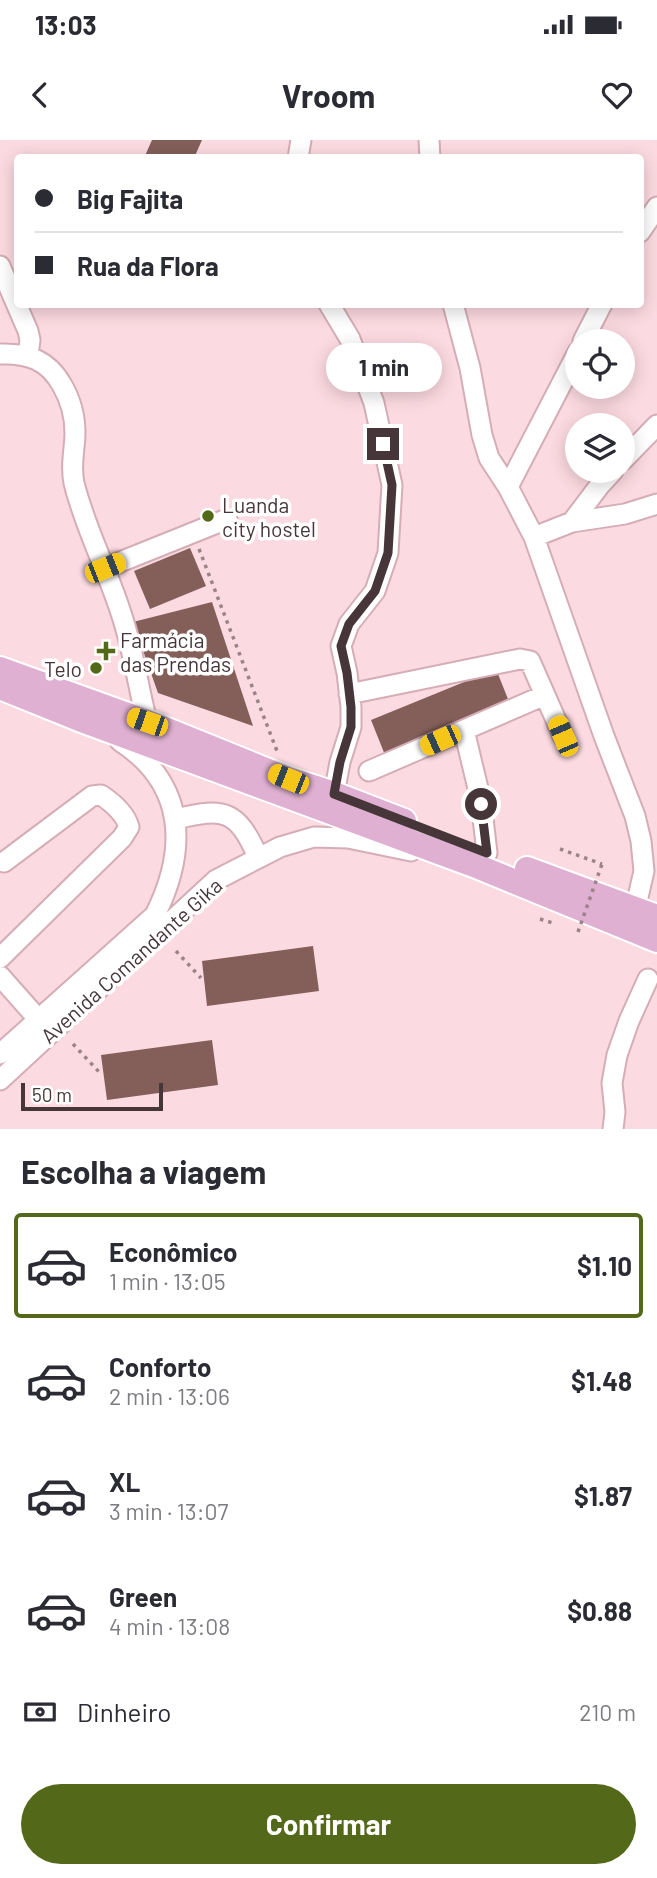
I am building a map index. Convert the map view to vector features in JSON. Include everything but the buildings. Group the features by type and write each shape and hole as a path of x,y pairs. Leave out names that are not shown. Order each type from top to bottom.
{"main road":[{"path":"0,668 147,722 288,779 334,794 657,940"},
{"path":"0,687 79,719 481,859 646,913"}],"street":[{"path":"644,226 657,207"},
{"path":"0,266 14,298"},
{"path":"18,308 30,340 28,355"},
{"path":"332,308 350,339 374,402 392,485 388,553 375,591 349,624 341,646 351,727 334,794"},
{"path":"454,308 489,458 508,487 534,537 635,816 641,841 646,913"},
{"path":"589,329 600,308"},
{"path":"0,354 28,355 39,360 62,383 71,403 75,424 71,465 74,484 122,614 147,722"},
{"path":"508,487 565,377"},
{"path":"635,448 657,425"},
{"path":"572,523 604,483"},
{"path":"534,537 572,523 625,514 657,504"},
{"path":"105,568 227,519"},
{"path":"349,694 520,659 530,661 563,736"},
{"path":"369,771 545,695"},
{"name":"Avenida Comandante Gika","path":"0,1054 155,915 174,864 176,819 167,790 155,771 141,755 121,741 79,719"},
{"path":"464,730 481,801 481,859"},
{"path":"0,958 122,838 129,827 126,818 110,801 101,795 92,796 5,862"},
{"path":"176,819 211,812 223,813 242,827 258,858"},
{"name":"Avenida Comandante Gika","path":"0,1080 216,880 258,858 314,837 348,838 481,859"},
{"path":"0,976 39,1020"},
{"path":"612,1129 615,1112 612,1083 617,1055 648,979"}],"path":[{"path":"193,533 288,779"},
{"path":"560,849 602,864 578,932"},
{"path":"176,951 201,978"},
{"path":"73,1044 101,1074"}],"place":[{"name":"Luanda city hostel","path":"208,516"},
{"name":"Farmácia das Prendas","path":"106,651"},
{"name":"Telo","path":"96,668"}],"route":[{"path":"383,444 392,485 388,553 375,591 349,624 341,646 347,673 351,727 334,794 487,853 481,804"}]}
